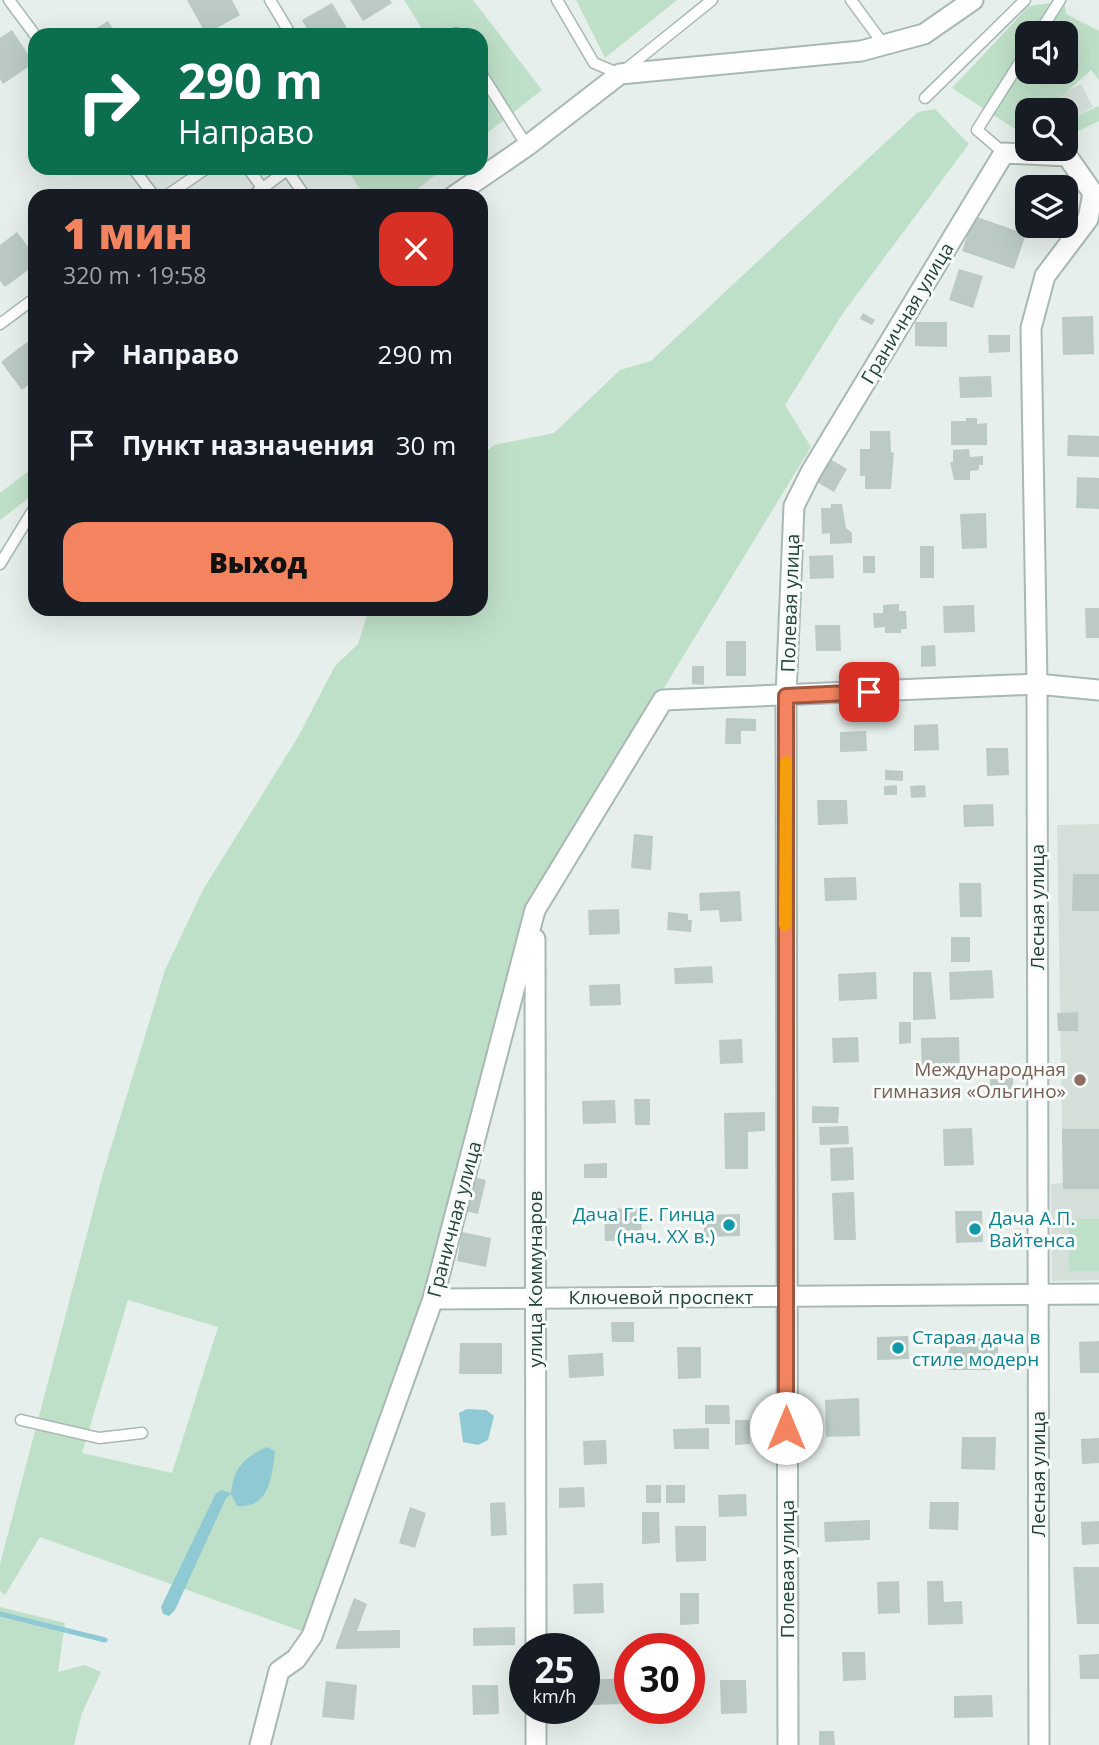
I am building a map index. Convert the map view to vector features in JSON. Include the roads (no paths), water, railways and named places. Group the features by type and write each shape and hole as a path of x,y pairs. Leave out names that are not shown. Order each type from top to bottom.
{"street":[{"path":"488,173 620,74 861,51 937,27 973,0"},
{"name":"Граничная улица","path":"811,472 1004,153"},
{"name":"Лесная улица","path":"1004,153 1067,156 1093,193 1088,219 1045,276 1031,328 1037,684 1039,1745"},
{"path":"464,189 485,175"},
{"name":"Полевая улица","path":"788,1745 785,1296 786,696 794,506 811,472"},
{"path":"786,696 1037,684 1099,690"},
{"name":"Граничная улица","path":"260,1745 279,1671 296,1660 312,1636 433,1299 535,910 663,700 786,696"},
{"name":"улица Коммунаров","path":"535,910 536,1633"},
{"name":"Ключевой проспект","path":"433,1299 1099,1294"},
{"path":"536,1724 536,1745"}],"lane":[{"path":"9,0 30,28"},
{"path":"270,0 287,28"},
{"path":"557,0 594,63 620,74 712,0"},
{"path":"851,0 885,45"},
{"path":"925,98 1024,0"},
{"path":"1047,21 1060,0"},
{"path":"1004,153 977,130 1015,70"},
{"path":"488,84 527,146"},
{"path":"176,189 197,175"},
{"path":"268,189 282,175"},
{"path":"0,324 28,303"},
{"path":"0,565 28,519"},
{"path":"21,1420 99,1438 142,1433"}],"water":[{"path":"467,1409 486,1410 494,1416 488,1440 478,1445 463,1442 459,1413"},
{"path":"267,1447 275,1451 270,1480 263,1496 256,1502 237,1506 231,1494 226,1498 175,1610 169,1616 163,1614 161,1607 216,1493 222,1490 231,1493 242,1464"}],"waterway":[{"path":"0,1614 105,1640"}],"place":[{"name":"Международная гимназия «Ольгино»","path":"1080,1080"},
{"name":"Дача Г.Е. Гинца (нач. XX в.)","path":"729,1225"},
{"name":"Дача А.П. Вайтенса","path":"975,1229"},
{"name":"Старая дача в стиле модерн","path":"898,1348"}]}
